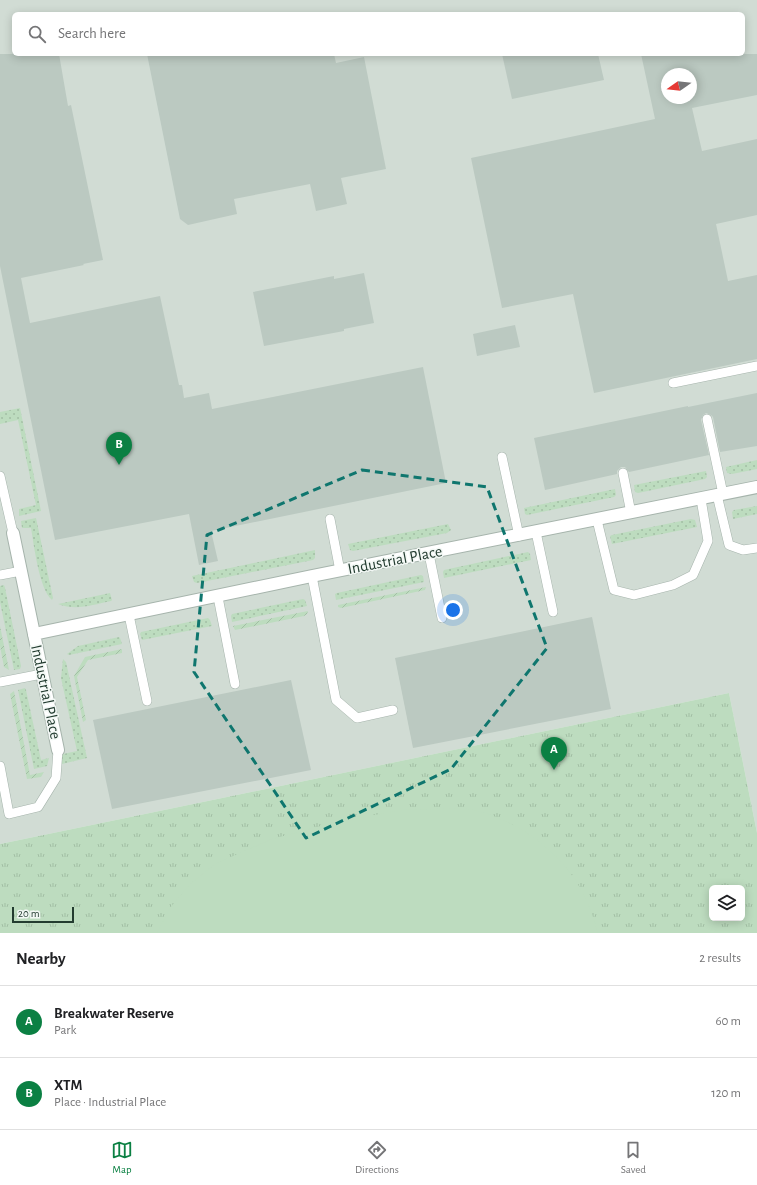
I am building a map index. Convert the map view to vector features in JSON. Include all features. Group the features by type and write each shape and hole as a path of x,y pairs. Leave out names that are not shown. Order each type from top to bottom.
{"street":[{"name":"Industrial Place","path":"34,634 218,597 312,576 519,536 757,487"},
{"name":"Industrial Place","path":"13,533 58,750"}],"lane":[{"path":"673,383 757,366"},
{"path":"707,419 730,545 743,550 757,548"},
{"path":"502,457 519,536"},
{"path":"622,473 631,513"},
{"path":"0,476 13,533"},
{"path":"597,520 614,590 634,595 673,585 693,575 708,542 701,499"},
{"path":"330,520 340,571"},
{"path":"536,532 553,612"},
{"path":"429,554 442,618"},
{"path":"0,575 21,571"},
{"path":"312,576 336,700 357,718 393,710"},
{"path":"218,597 235,684"},
{"path":"129,615 147,701"},
{"path":"0,682 42,674"},
{"path":"0,766 9,814 38,807 56,778 58,750"}],"highlighted area":[{"path":"362,470 487,487 547,648 451,769 306,838 194,672 207,535"}],"shaded area":[{"path":"0,0 757,0 757,833 729,693 0,844"}],"green space":[{"path":"20,408 41,511 19,516 19,509 36,505 18,420 0,424 0,412"},
{"path":"757,460 757,469 732,474 727,473 726,467"},
{"path":"706,471 707,477 705,479 638,493 635,492 634,485"},
{"path":"615,489 616,495 614,497 527,515 525,514 524,508"},
{"path":"757,506 757,514 733,519 732,512 734,510"},
{"path":"36,518 53,598 52,600 47,594 40,577 31,528 22,528 21,521"},
{"path":"691,519 695,520 697,527 612,544 610,536 612,535"},
{"path":"448,524 451,530 447,533 353,551 350,550 348,544"},
{"path":"315,550 315,558 313,560 197,583 194,582 192,576"},
{"path":"528,552 531,560 444,578 444,570"},
{"path":"421,575 423,576 424,582 336,600 335,594 337,593"},
{"path":"4,585 21,666 20,669 14,670 0,602 0,586"},
{"path":"426,587 425,590 341,608 338,607 338,605"},
{"path":"110,593 111,601 91,606 71,607 58,604"},
{"path":"303,599 305,600 307,606 232,622 232,614"},
{"path":"308,611 304,616 235,630 233,626"},
{"path":"208,618 212,626 142,640 140,634 141,632"},
{"path":"0,626 9,670 4,667 0,646"},
{"path":"119,637 122,644 69,655 67,654 78,646"},
{"path":"122,649 122,653 88,660 77,677 86,720 83,722 74,676 85,657"},
{"path":"63,659 66,662 87,758 62,764 61,759 63,754 77,751 61,678"},
{"path":"25,688 41,760 49,758 47,766 34,769 18,690"},
{"path":"14,691 30,775 44,772 41,777 27,779 10,694"},
{"path":"729,693 757,833 757,933 0,933 0,844"},
{"path":"463,808 486,813 508,822 523,830 550,850 572,875 581,889 598,933 157,933 170,908 189,885 215,864 272,839 336,822 402,810"}],"building":[{"path":"0,54 12,54 12,56 59,56 68,106 71,105 103,260 21,278 30,323 160,296 179,385 182,385 184,398 209,393 212,409 423,367 446,483 211,531 218,561 199,565 189,514 55,540 0,266"},
{"path":"745,54 757,54 757,95 692,108 702,151 757,139 757,215 716,224 728,281 757,275 757,359 594,393 573,294 502,308 471,158 655,119 641,56 745,56"},
{"path":"147,56 334,56 336,63 364,57 386,169 341,178 347,204 316,211 310,184 234,199 237,214 188,225 180,219"},
{"path":"502,56 598,56 604,80 512,99"},
{"path":"364,273 374,323 344,329 344,331 264,346 253,292 334,276 334,279"},
{"path":"515,325 520,347 477,356 473,334"},
{"path":"757,393 757,446 720,452 713,417 706,413 703,415 701,420 709,455 629,472 625,467 621,467 617,471 617,474 545,490 534,438"},
{"path":"592,617 611,709 413,748 395,658"},
{"path":"291,680 311,770 112,809 93,720"}],"place":[{"name":"XTM","path":"119,465"},
{"name":"Breakwater Reserve","path":"554,770"}]}
